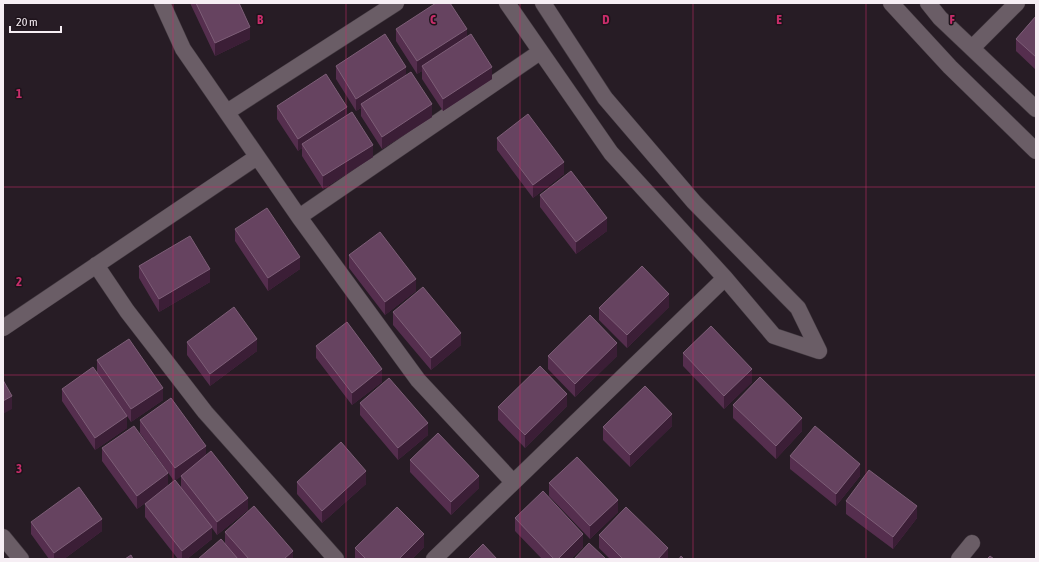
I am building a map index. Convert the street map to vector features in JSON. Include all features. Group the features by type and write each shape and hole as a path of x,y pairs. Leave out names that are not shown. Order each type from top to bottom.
{"street":[{"path":"162,3 183,49 299,217 418,380 513,482"},
{"path":"227,112 396,3"},
{"path":"507,3 611,153 724,278 774,336 819,351 798,308 694,202 605,98 542,3"},
{"path":"891,3 950,67 1036,151"},
{"path":"928,3 940,18 1036,109"},
{"path":"972,48 1017,3"},
{"path":"299,217 540,52"},
{"path":"3,328 257,157"},
{"path":"96,265 127,311 205,412 336,559"},
{"path":"434,559 724,278"},
{"path":"3,537 21,559"},
{"path":"960,559 972,543"}],"building":[{"path":"196,3 239,3 250,27 215,43"},
{"path":"436,3 450,3 467,29 417,61 396,29"},
{"path":"1036,16 1036,57 1016,39"},
{"path":"385,34 406,67 356,99 336,66"},
{"path":"471,34 492,67 443,99 422,66"},
{"path":"411,72 432,104 382,137 361,104"},
{"path":"326,74 347,107 298,139 277,106"},
{"path":"352,112 373,145 323,176 302,144"},
{"path":"528,114 564,162 533,185 497,138"},
{"path":"571,171 607,218 576,242 540,195"},
{"path":"267,208 300,257 268,278 235,229"},
{"path":"380,232 416,279 385,302 349,255"},
{"path":"190,236 210,269 159,299 139,266"},
{"path":"642,266 669,294 627,335 599,308"},
{"path":"423,287 461,333 431,358 393,312"},
{"path":"234,307 257,339 210,374 187,342"},
{"path":"590,315 617,343 575,384 548,356"},
{"path":"347,322 382,369 352,393 316,346"},
{"path":"711,326 752,369 724,396 683,353"},
{"path":"129,339 163,388 131,409 97,360"},
{"path":"540,366 567,394 525,435 498,407"},
{"path":"93,367 127,416 95,438 62,389"},
{"path":"760,377 802,418 776,446 733,405"},
{"path":"389,378 428,423 398,448 360,403"},
{"path":"3,380 12,396 3,401"},
{"path":"645,386 672,414 630,455 603,427"},
{"path":"171,398 206,446 175,468 140,420"},
{"path":"134,426 168,473 137,496 102,448"},
{"path":"815,426 860,464 836,494 790,456"},
{"path":"438,433 479,476 451,502 410,460"},
{"path":"341,442 366,471 322,511 297,482"},
{"path":"211,451 248,498 217,522 181,476"},
{"path":"577,457 618,500 590,526 549,483"},
{"path":"869,470 917,506 893,537 846,501"},
{"path":"175,480 212,527 182,551 145,504"},
{"path":"79,487 102,519 54,553 31,522"},
{"path":"543,491 583,534 558,559 554,559 515,518"},
{"path":"254,506 293,551 284,559 249,559 225,532"},
{"path":"397,507 424,534 399,559 366,559 355,548"},
{"path":"626,507 668,548 658,559 623,559 599,535"},
{"path":"221,539 238,559 198,559"},
{"path":"589,543 606,559 574,559"},
{"path":"483,544 497,559 468,559"},
{"path":"131,555 133,559 125,559"},
{"path":"990,556 994,559 987,559"}]}
